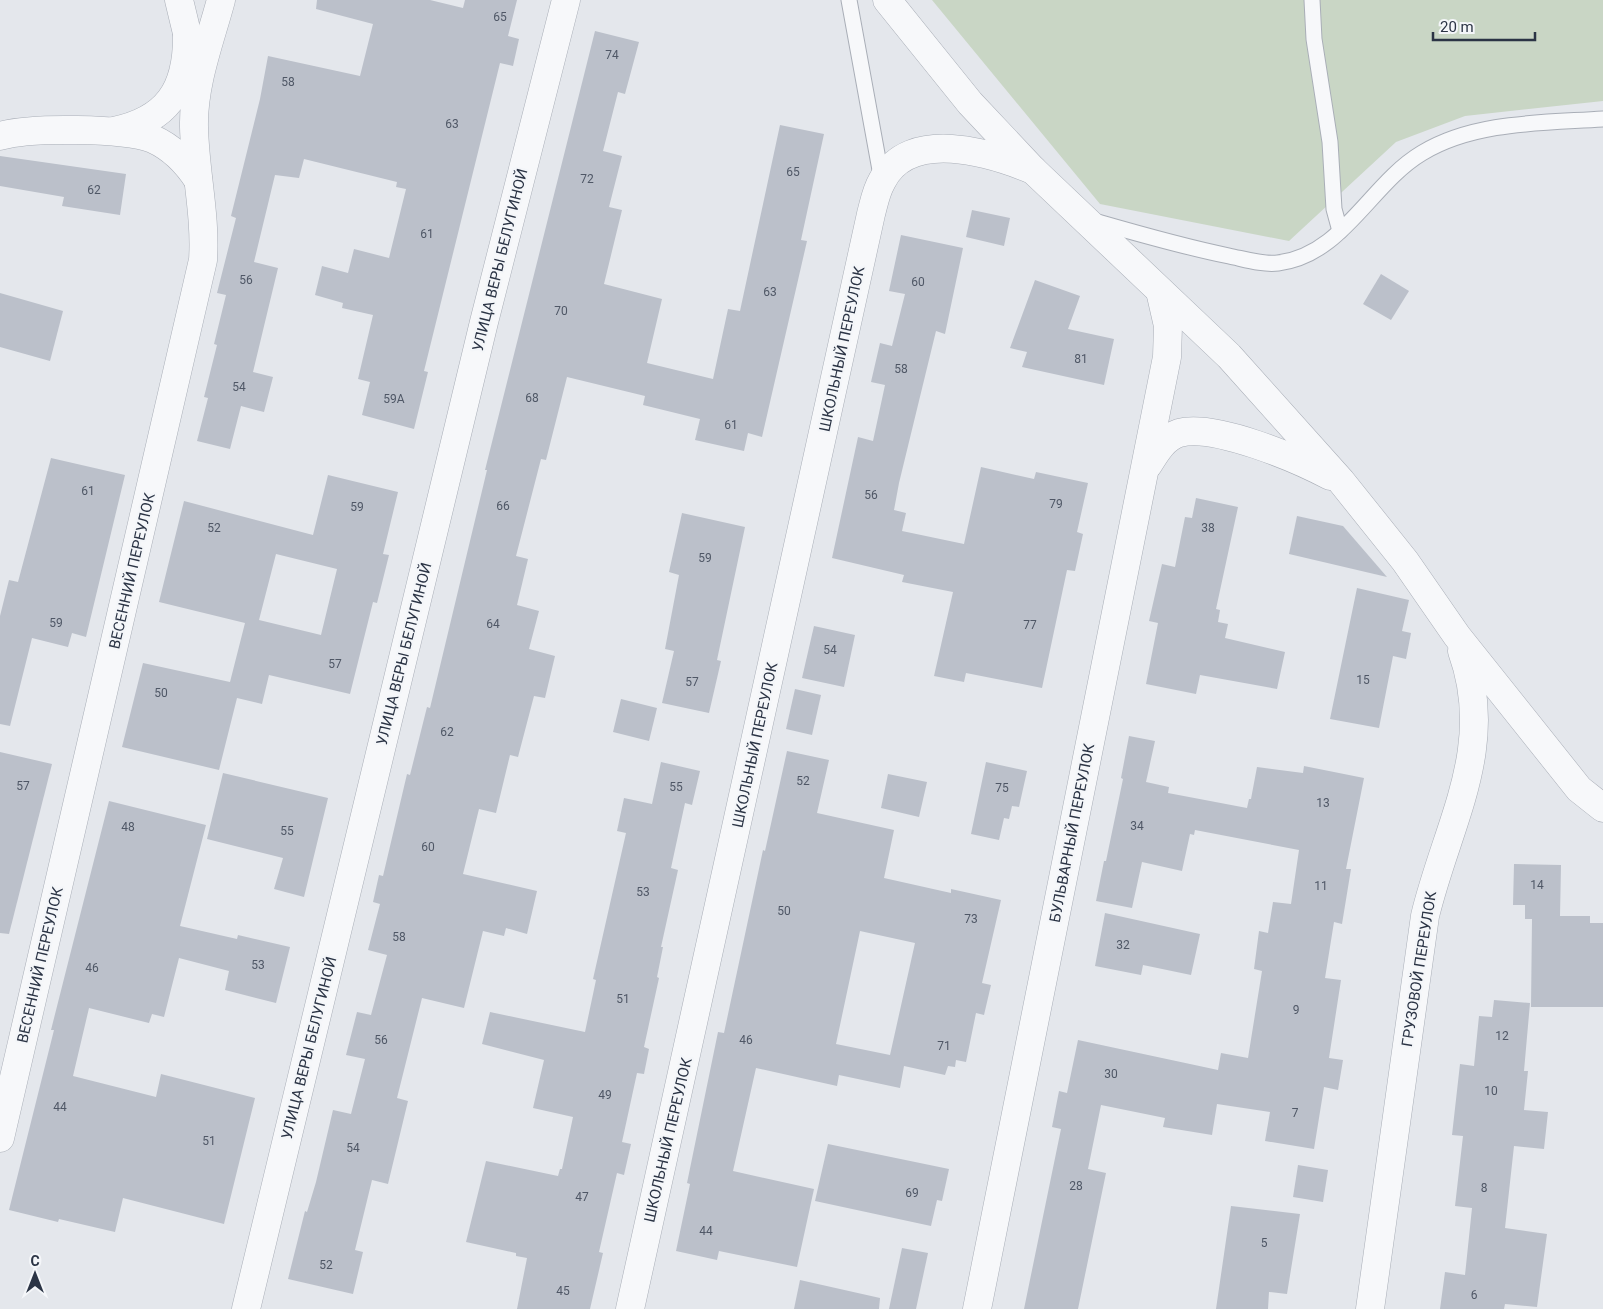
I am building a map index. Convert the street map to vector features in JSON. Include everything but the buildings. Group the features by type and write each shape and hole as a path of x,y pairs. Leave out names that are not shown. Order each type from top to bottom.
{"street":[{"path":"179,0 199,82"},
{"name":"ВЕСЕННИЙ ПЕРЕУЛОК","path":"0,1138 202,269 205,235 194,126 199,82 221,0"},
{"name":"УЛИЦА ВЕРЫ БЕЛУГИНОЙ","path":"246,1309 484,322 566,0"},
{"path":"887,0 970,103 1033,170 1229,356 1341,482 1405,561 1457,636 1579,789 1603,808"},
{"path":"110,132 132,128 146,121 172,101 184,76 188,37"},
{"path":"0,136 62,129 110,132 151,138 168,147 183,161 198,180"},
{"path":"882,180 902,158 917,152 938,149 956,149 995,156 1033,170"},
{"name":"ШКОЛЬНЫЙ ПЕРЕУЛОК","path":"630,1309 871,214 882,180"},
{"name":"БУЛЬВАРНЫЙ ПЕРЕУЛОК","path":"977,1309 1167,357 1168,326 1160,291"},
{"path":"1145,471 1155,452 1166,440 1180,433 1198,432 1243,441 1290,458 1341,482"},
{"name":"ГРУЗОВОЙ ПЕРЕУЛОК","path":"1370,1309 1425,916 1434,880 1470,772 1474,744 1476,717 1472,687 1457,636"}],"lane":[{"path":"849,0 882,180"},
{"path":"1312,0 1314,40 1330,142 1334,209 1340,231"},
{"path":"1083,218 1208,252 1276,263 1305,257 1326,245 1394,175 1421,153 1449,139 1488,130 1603,119"}],"green space":[{"path":"932,0 1603,0 1603,101 1465,116 1396,142 1289,241 1100,204"}]}
